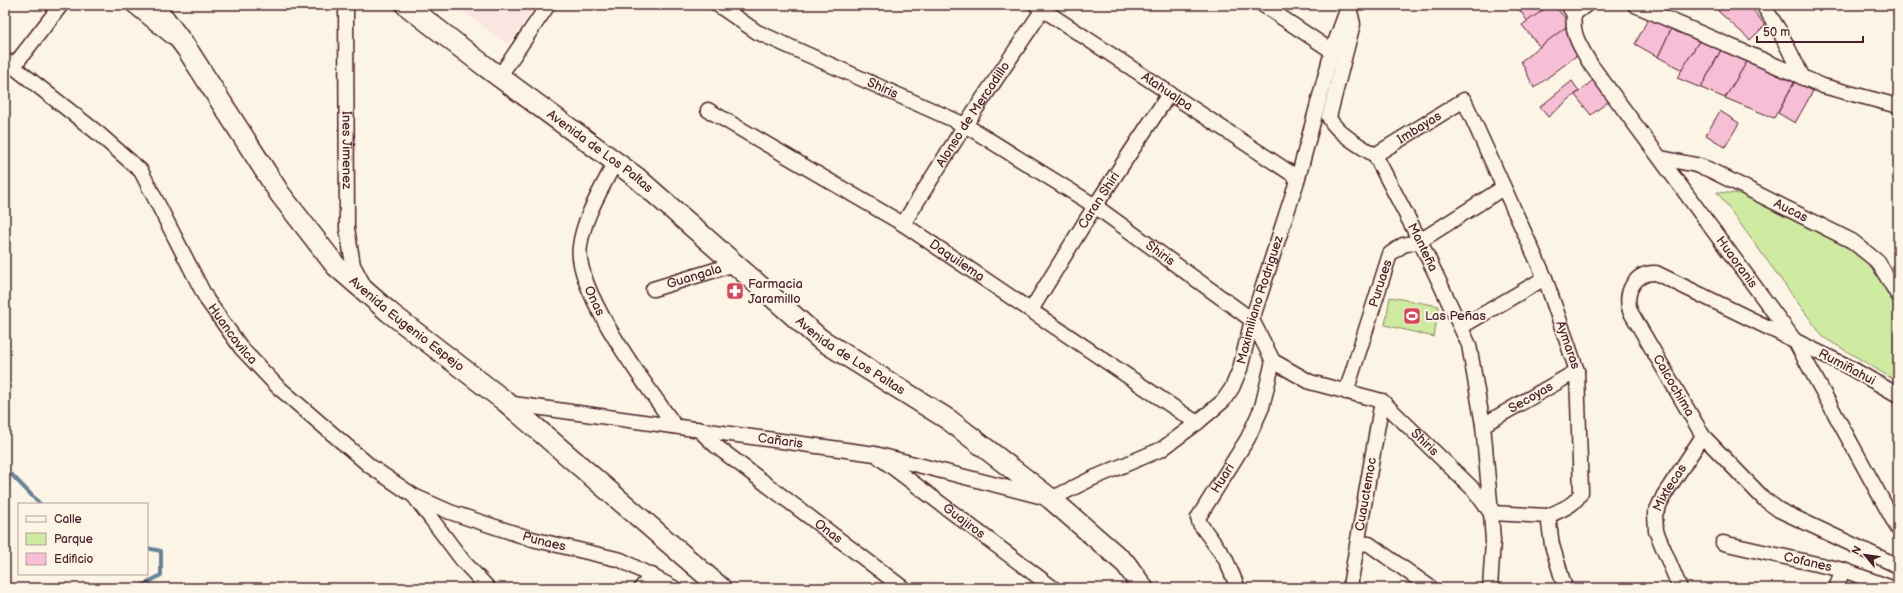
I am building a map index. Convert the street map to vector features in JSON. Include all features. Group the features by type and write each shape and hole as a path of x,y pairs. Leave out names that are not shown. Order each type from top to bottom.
{"main road":[{"name":"Avenida Eugenio Espejo","path":"154,5 186,48 280,194 336,266 389,312 506,402 721,588"},
{"name":"Avenida de Los Paltas","path":"406,5 499,77 636,177 820,340 949,420 1051,500 1126,564 1143,588"}],"street":[{"path":"9,64 61,5"},
{"path":"133,5 186,48"},
{"name":"Ines Jimenez","path":"346,5 347,228 353,265 367,292"},
{"path":"499,77 548,5"},
{"name":"Shiris","path":"718,5 756,32 965,125 1095,206 1252,320 1273,361"},
{"path":"1263,5 1332,51"},
{"path":"1571,10 1586,5"},
{"path":"1635,5 1823,86 1898,106"},
{"path":"1762,5 1779,30 1803,78"},
{"name":"Alonso de Mercadillo","path":"903,224 1042,6"},
{"name":"Atahualpa","path":"1042,6 1169,94 1298,178"},
{"path":"1349,6 1353,24 1330,117 1332,124 1362,148 1375,155"},
{"name":"Maximiliano Rodriguez","path":"1051,500 1091,480 1162,449 1197,423 1223,401 1232,388 1240,369 1252,320 1298,178 1332,51 1349,6"},
{"name":"Huaoranis","path":"1571,10 1574,33 1591,65 1795,341 1898,529"},
{"name":"Huancavilca","path":"9,64 99,134 140,171 207,300 242,349 277,386 370,466 414,496 463,561 488,588"},
{"name":"Caran Shiri","path":"1032,310 1095,206 1169,94"},
{"name":"Imbayas","path":"1375,155 1464,100"},
{"name":"Aymaras","path":"1464,100 1545,278 1577,371 1580,492 1578,499 1572,504 1548,516"},
{"name":"Daquilema","path":"708,110 903,224 1197,423"},
{"name":"Manteña","path":"1375,155 1420,241 1469,346 1484,425 1491,513"},
{"name":"Aucas","path":"1661,158 1696,164 1708,169 1852,241 1878,262 1898,295"},
{"name":"Onas","path":"615,162 588,216 580,247 581,269 595,305 644,383 675,426"},
{"name":"Puruaes","path":"1346,392 1390,254 1403,245 1420,241 1503,188"},
{"name":"Guangala","path":"653,289 736,264"},
{"name":"Calcochima","path":"1795,341 1656,273 1649,273 1636,280 1629,292 1628,305 1630,311 1703,436 1764,499 1779,510 1898,566"},
{"path":"1461,328 1545,278"},
{"name":"Rumiñahui","path":"1795,341 1847,366 1898,395"},
{"path":"1273,361 1310,382 1382,401"},
{"name":"Huari","path":"1238,588 1225,558 1198,518 1248,438 1262,406 1273,361"},
{"name":"Secoyas","path":"1484,425 1577,371"},
{"name":"Shiris","path":"1382,401 1474,490 1491,513"},
{"name":"Cuauctemoc","path":"1351,588 1351,580 1382,401"},
{"name":"Cañaris","path":"506,402 875,454 1051,500"},
{"name":"Onas","path":"698,429 716,446 903,588"},
{"name":"Mixtecas","path":"1680,588 1656,530 1655,514 1664,495 1703,436"},
{"name":"Guajiros","path":"875,454 1053,588"},
{"name":"Punaes","path":"414,496 450,512 532,539 621,560 652,575 674,588"},
{"path":"1490,588 1493,541 1491,513 1548,516 1552,545 1565,588"},
{"path":"1358,542 1369,544 1431,588"},
{"name":"Cofanes","path":"1723,543 1843,570 1892,588"},
{"path":"1836,588 1843,570"},
{"path":"640,588 652,575"}],"shaded area":[{"path":"455,5 536,5 508,45"}],"green space":[{"path":"1717,192 1741,194 1874,261 1898,298 1898,382 1823,337"},
{"name":"Las Peñas","path":"1390,297 1439,306 1434,337 1385,325"}],"building":[{"path":"1525,5 1550,5 1528,22 1519,9"},
{"path":"1550,5 1554,5 1570,24 1540,47 1522,25"},
{"path":"1727,5 1749,5 1765,25 1750,40 1718,11"},
{"path":"1649,17 1671,29 1658,57 1635,44"},
{"path":"1570,24 1580,53 1534,88 1521,61"},
{"path":"1671,29 1699,41 1682,70 1658,57"},
{"path":"1699,41 1721,50 1701,88 1677,78"},
{"path":"1721,50 1748,60 1725,98 1701,88"},
{"path":"1748,60 1795,81 1774,118 1725,98"},
{"path":"1598,76 1614,97 1591,115 1575,95"},
{"path":"1572,81 1579,91 1548,117 1540,107"},
{"path":"1795,81 1813,91 1795,123 1778,113"},
{"path":"1720,111 1739,123 1725,147 1706,135"}],"waterway":[{"path":"5,475 12,475 39,503"},
{"path":"138,588 161,575 161,551 148,548"}],"place":[{"name":"Farmacia Jaramillo","path":"735,291"},
{"name":"Las Peñas","path":"1412,316"}]}
